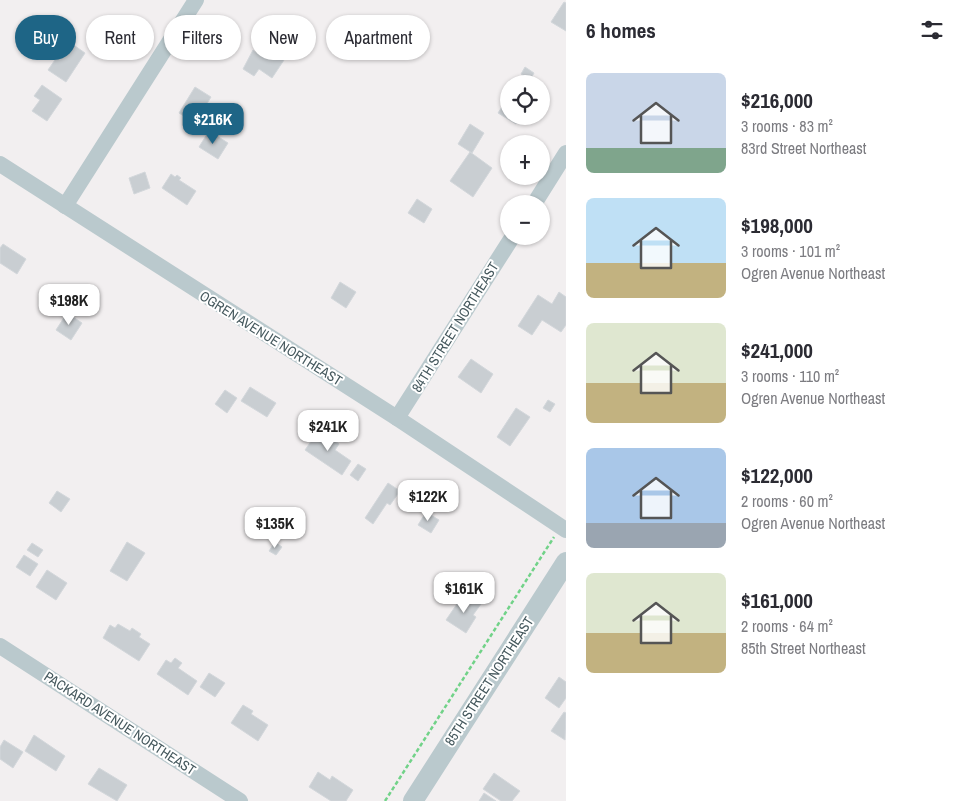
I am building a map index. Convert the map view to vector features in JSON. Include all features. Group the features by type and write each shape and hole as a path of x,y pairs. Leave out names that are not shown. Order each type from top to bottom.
{"street":[{"path":"65,206 196,0"},
{"path":"540,195 566,153"},
{"name":"OGREN AVENUE NORTHEAST","path":"0,164 398,418 566,530"},
{"name":"84TH STREET NORTHEAST","path":"398,418 507,245"},
{"name":"85TH STREET NORTHEAST","path":"413,801 566,562"},
{"name":"PACKARD AVENUE NORTHEAST","path":"0,646 240,801"}],"path":[{"path":"385,801 552,540"}],"building":[{"path":"564,2 566,3 566,31 551,22"},
{"path":"76,47 85,53 66,82 48,70 55,60 76,60"},
{"path":"251,54 251,60 284,60 272,78 259,69 254,76 243,69"},
{"path":"525,67 534,73 533,75 521,74"},
{"path":"42,85 62,99 47,121 32,111 40,100 34,96"},
{"path":"195,87 211,97 195,123 179,113"},
{"path":"470,124 484,133 472,153 458,144"},
{"path":"209,131 228,143 218,159 199,147"},
{"path":"470,152 492,168 473,197 450,181"},
{"path":"145,172 150,188 134,194 129,178"},
{"path":"171,174 175,177 177,175 181,178 179,180 196,191 187,205 162,188"},
{"path":"417,199 432,209 424,223 408,213"},
{"path":"3,244 26,259 17,274 0,263 0,248"},
{"path":"340,282 356,292 346,308 331,298"},
{"path":"559,292 566,297 566,325 561,332 542,320 532,335 518,326 538,295 552,304"},
{"path":"67,313 82,323 71,340 56,330"},
{"path":"471,359 493,374 481,393 458,377"},
{"path":"250,387 276,403 267,417 241,401"},
{"path":"225,390 237,398 227,413 215,404"},
{"path":"548,400 555,404 550,412 543,408"},
{"path":"516,408 530,417 510,446 497,437"},
{"path":"319,430 339,444 335,450 351,461 342,475 305,450"},
{"path":"358,464 366,469 358,481 350,475"},
{"path":"388,483 400,491 390,505 387,503 373,524 365,518"},
{"path":"57,491 70,499 61,512 49,503"},
{"path":"426,512 439,520 431,533 418,525"},
{"path":"127,542 145,553 127,581 110,571"},
{"path":"275,542 282,547 276,555 269,551"},
{"path":"32,543 43,550 38,557 27,550"},
{"path":"24,555 38,564 30,576 16,567"},
{"path":"47,570 67,583 56,600 36,587"},
{"path":"467,595 481,604 473,615 476,617 466,633 446,620 457,604 459,606"},
{"path":"118,624 130,631 132,628 141,634 139,637 150,644 139,661 103,638 110,625 115,628"},
{"path":"175,658 182,663 178,668 197,681 188,695 157,674 166,660 171,663"},
{"path":"209,673 225,683 215,697 200,687"},
{"path":"559,677 566,682 566,698 559,708 545,698"},
{"path":"243,705 253,711 251,714 268,725 258,741 231,723"},
{"path":"564,712 566,713 565,740 551,731"},
{"path":"34,735 65,756 56,771 25,751"},
{"path":"4,740 23,752 13,768 0,759 0,747"},
{"path":"99,768 127,785 117,801 88,784"},
{"path":"318,772 330,780 332,776 353,790 346,801 331,801 309,787"},
{"path":"494,773 520,791 512,801 501,801 483,789"},
{"path":"484,793 496,801 479,801"}]}
